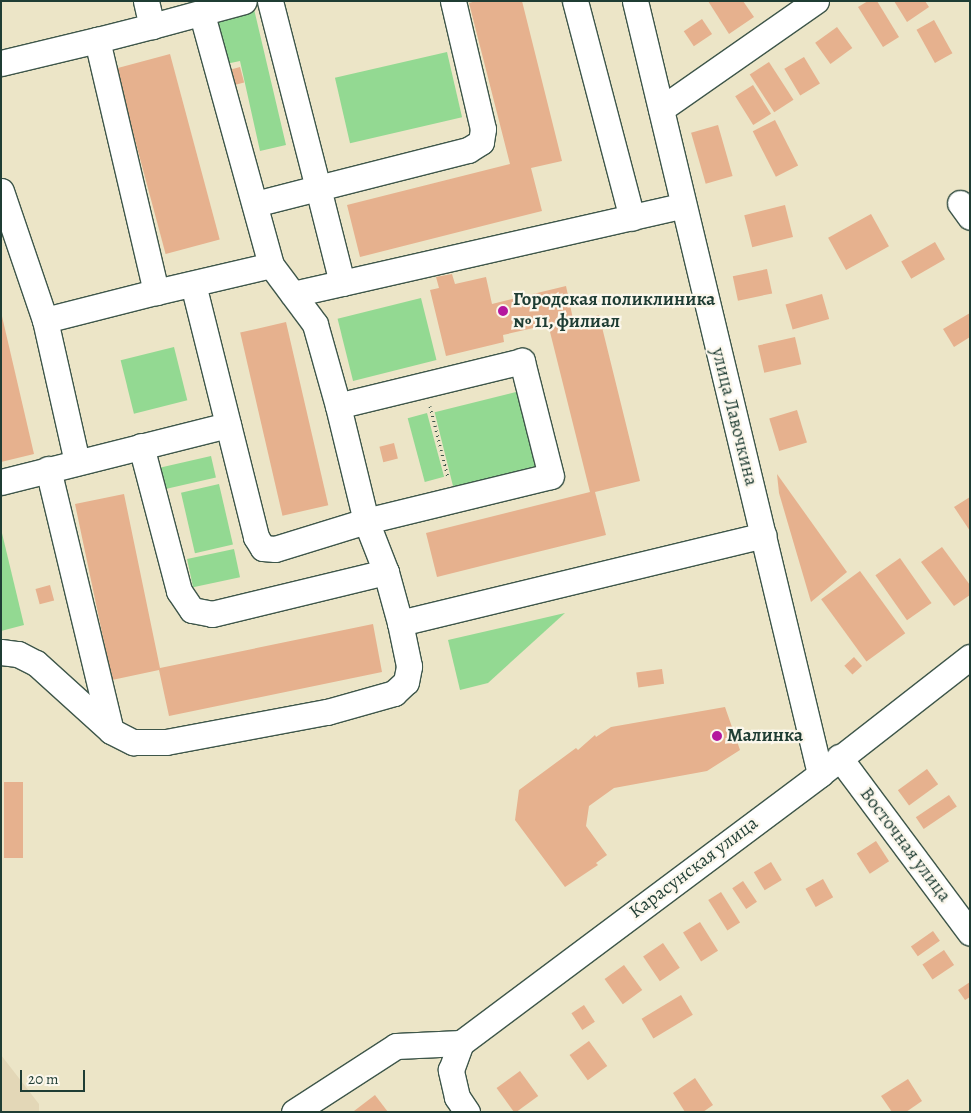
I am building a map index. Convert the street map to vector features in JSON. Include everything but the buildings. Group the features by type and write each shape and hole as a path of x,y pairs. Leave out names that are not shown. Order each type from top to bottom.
{"street":[{"path":"146,1 152,26"},
{"path":"1,63 202,14 244,1"},
{"path":"270,1 342,283"},
{"path":"255,204 468,150 481,142 484,129 454,1"},
{"path":"575,1 632,218"},
{"name":"улица Лавочкина","path":"635,1 682,206 820,774"},
{"path":"660,109 816,1"},
{"path":"1,652 18,654 36,663 111,731 133,742 166,742 327,712 394,694 406,682 409,666 400,623 386,572 366,521 338,406 315,324 271,265 202,14"},
{"path":"97,40 156,292"},
{"path":"1,191 45,320 77,462"},
{"path":"293,294 682,206"},
{"path":"45,320 271,265"},
{"path":"193,284 256,537 264,548 275,549 366,521 551,476 522,361 338,406"},
{"path":"1,482 228,425"},
{"path":"141,446 179,591 192,610 212,614 386,572"},
{"path":"48,469 111,731"},
{"path":"400,623 763,535"},
{"name":"Карасунская улица","path":"461,1043 820,774 970,657"},
{"name":"Восточная улица","path":"839,758 970,933"},
{"path":"294,1112 396,1046 461,1043 451,1070 462,1104"}],"path":[{"path":"424,385 453,500"}],"shaded area":[{"path":"1,1055 39,1104 39,1112 1,1112"}],"green space":[{"path":"254,9 286,145 260,151 240,61 221,65 211,19"},
{"path":"447,52 462,117 350,143 335,78"},
{"path":"421,298 436,360 353,381 338,319"},
{"path":"174,347 187,400 134,414 121,360"},
{"path":"520,391 539,468 454,489 435,412"},
{"path":"427,413 444,477 425,482 408,418"},
{"path":"211,456 216,477 162,490 157,468"},
{"path":"219,484 233,544 195,553 181,493"},
{"path":"1,529 24,625 1,631"},
{"path":"234,549 240,577 193,587 187,559"},
{"path":"565,613 488,683 460,690 448,640"}],"place":[{"name":"Городская поликлиника № 11, филиал","path":"503,311"},
{"name":"Малинка","path":"717,736"}]}
